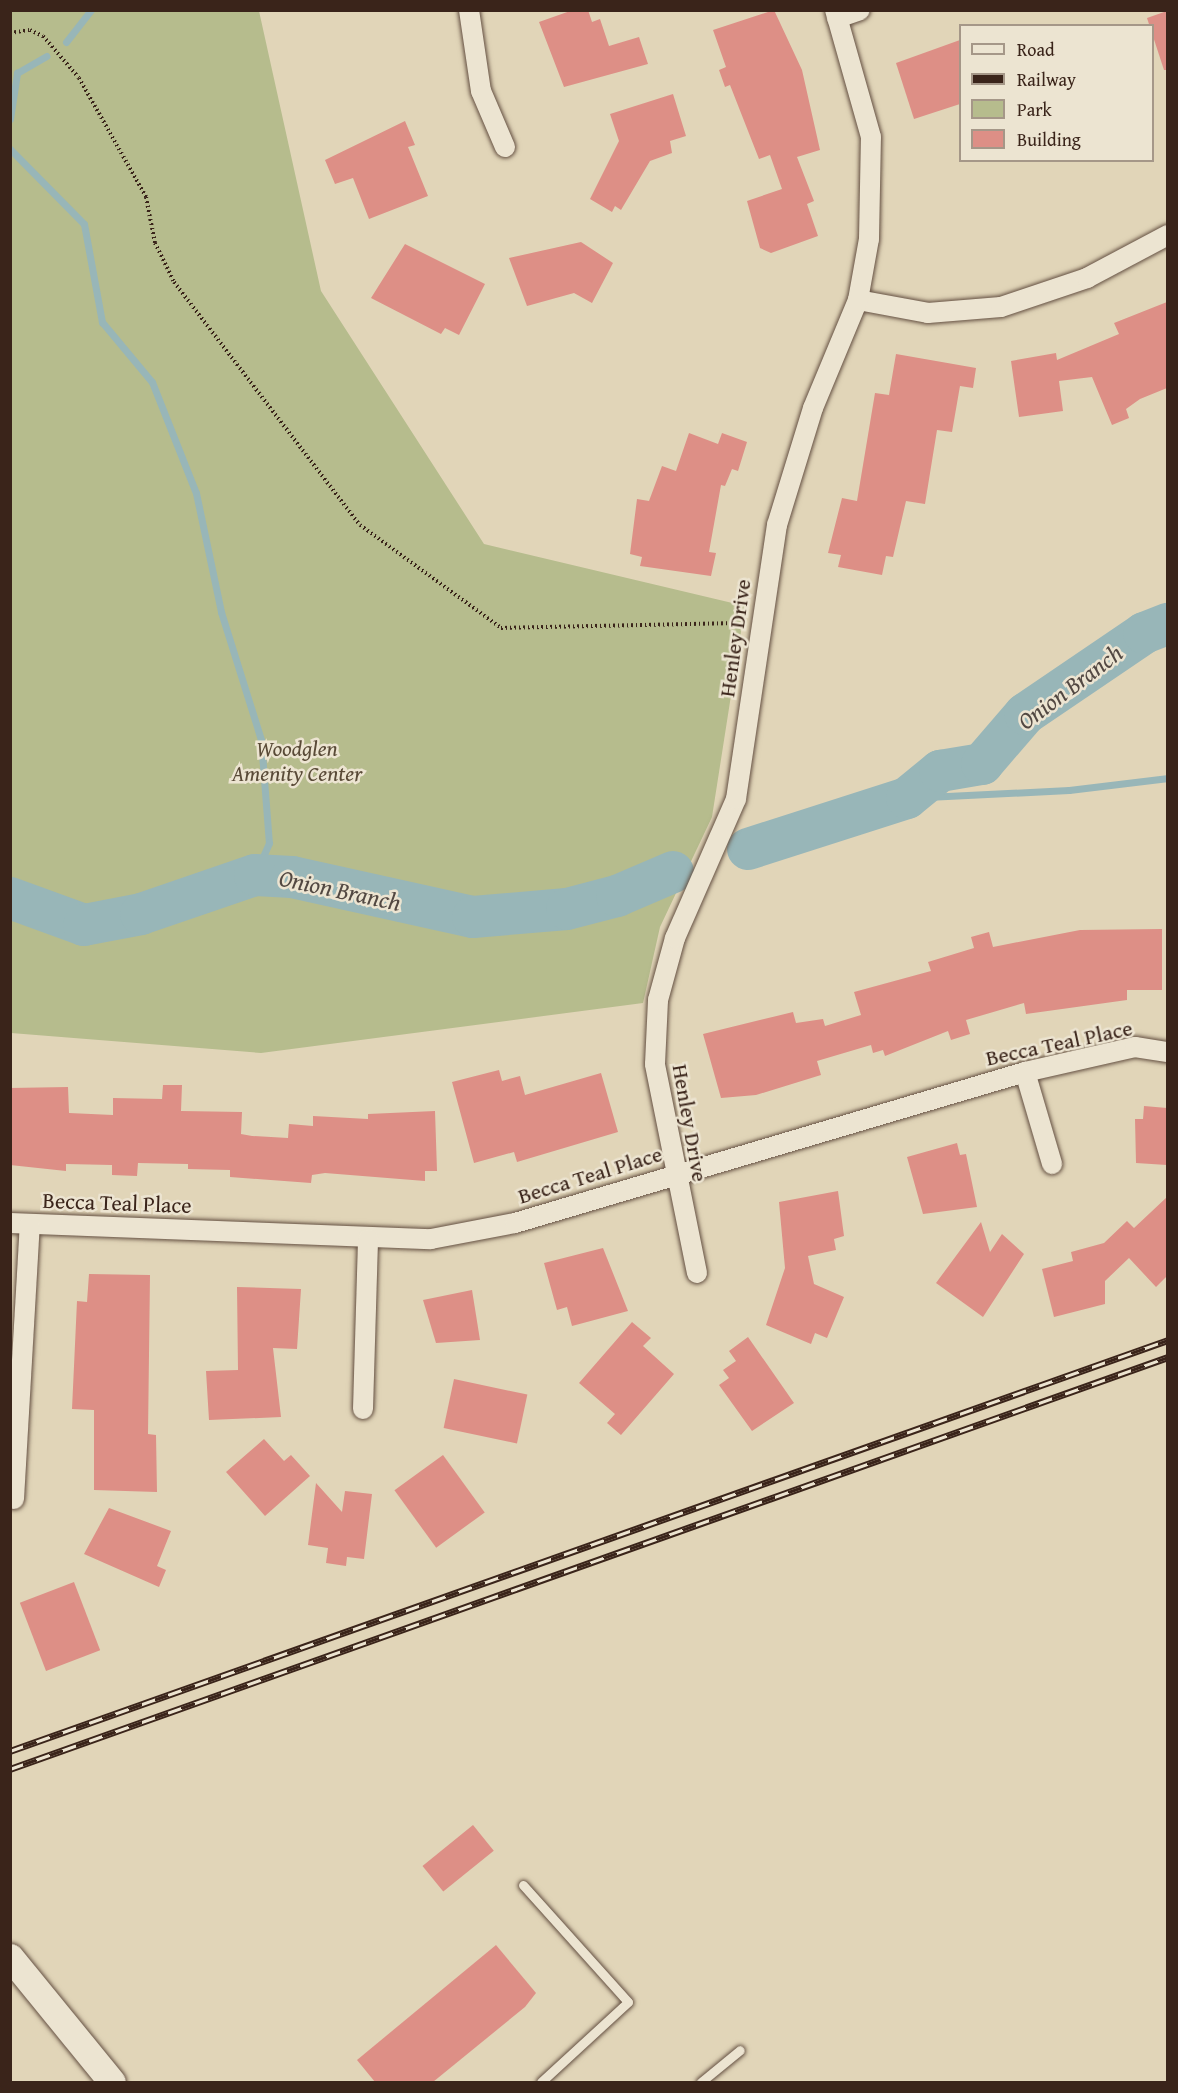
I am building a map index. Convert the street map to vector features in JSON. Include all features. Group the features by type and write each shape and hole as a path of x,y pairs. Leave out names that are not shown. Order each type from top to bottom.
{"main road":[{"path":"10,1957 112,2082"}],"street":[{"path":"469,10 480,91 505,147"},
{"path":"836,14 860,10"},
{"name":"Henley Drive","path":"697,1273 674,1175 655,1064 658,1000 675,938 736,799 777,525 813,408 858,300 872,203 871,137 836,14"},
{"path":"858,300 928,313 1001,307 1087,278 1167,235"},
{"name":"Becca Teal Place","path":"20,1223 368,1239 431,1239 515,1223 1024,1072 1136,1047 1167,1052"},
{"path":"1024,1072 1052,1164"},
{"path":"14,1499 20,1223"},
{"path":"363,1409 368,1239"}],"lane":[{"path":"523,1885 628,2002 541,2082"},
{"path":"701,2082 740,2050"}],"path":[{"path":"10,33 30,30 43,36 79,78 146,196 155,243 174,282 360,525 501,628 738,623"}],"green space":[{"name":"Woodglen Amenity Center","path":"10,11 259,11 321,291 484,544 745,606 712,817 660,927 643,1003 261,1053 11,1033"}],"building":[{"path":"573,10 588,10 592,22 600,19 609,46 639,37 648,64 564,87 539,22"},
{"path":"774,10 802,70 820,150 797,157 814,201 807,204 818,236 771,253 760,248 747,201 782,189 770,155 759,159 730,85 725,87 719,70 726,67 713,30"},
{"path":"1167,11 1167,70 1164,70 1154,39 1154,24 1149,24 1147,18"},
{"path":"959,40 959,104 914,119 896,63"},
{"path":"673,94 686,136 670,141 672,153 650,161 621,210 615,206 612,212 590,199 619,141 610,114"},
{"path":"405,121 415,145 408,147 428,196 369,219 353,178 335,184 325,160"},
{"path":"581,242 613,263 592,303 574,293 527,306 509,258"},
{"path":"405,244 485,284 459,335 445,328 441,334 371,298"},
{"path":"1167,302 1167,388 1140,399 1126,409 1129,418 1112,425 1092,377 1059,381 1063,411 1019,417 1011,361 1056,353 1057,360 1119,334 1114,323"},
{"path":"896,354 976,368 973,388 960,386 952,432 937,430 925,504 906,501 893,557 886,556 882,575 838,567 841,555 828,553 842,498 857,501 875,393 889,395"},
{"path":"689,433 718,444 722,433 747,442 738,471 732,469 725,486 721,485 709,552 716,553 711,576 640,566 642,557 630,554 637,499 649,501 662,466 676,471"},
{"path":"1162,929 1162,990 1127,990 1127,1000 1026,1014 1024,1003 966,1020 970,1034 951,1040 948,1031 885,1056 883,1050 873,1053 871,1045 817,1061 821,1075 756,1095 721,1098 703,1034 793,1012 796,1023 823,1019 825,1026 861,1015 854,992 931,971 928,962 974,948 971,937 989,932 993,947 1080,930"},
{"path":"499,1070 502,1081 520,1076 525,1095 601,1073 618,1132 517,1162 514,1152 474,1163 452,1082"},
{"path":"163,1085 182,1085 181,1111 242,1112 241,1134 252,1136 288,1138 289,1124 313,1126 313,1116 368,1119 368,1114 435,1111 437,1171 425,1171 425,1181 325,1173 312,1175 311,1183 230,1177 230,1170 188,1169 188,1164 138,1163 137,1176 112,1175 112,1165 66,1164 66,1171 10,1165 10,1088 68,1087 69,1113 113,1115 113,1098 162,1099"},
{"path":"1144,1106 1167,1108 1167,1165 1136,1163 1135,1119 1143,1119"},
{"path":"957,1143 960,1155 966,1154 977,1207 923,1214 907,1157"},
{"path":"838,1191 844,1236 834,1239 836,1250 808,1256 814,1284 844,1297 827,1338 815,1333 811,1344 766,1325 785,1268 779,1202"},
{"path":"1167,1197 1167,1276 1156,1287 1129,1258 1105,1281 1105,1304 1054,1317 1042,1269 1073,1261 1071,1252 1104,1243 1127,1221 1134,1228"},
{"path":"981,1222 990,1252 1002,1234 1024,1254 983,1317 936,1283"},
{"path":"603,1248 628,1311 572,1326 567,1307 557,1310 544,1263"},
{"path":"89,1274 150,1275 148,1434 156,1435 157,1492 94,1490 94,1410 72,1409 77,1301 87,1302"},
{"path":"237,1287 301,1289 297,1349 273,1348 281,1417 209,1420 206,1371 238,1370"},
{"path":"472,1290 480,1340 436,1343 423,1300"},
{"path":"632,1322 651,1338 643,1346 674,1374 621,1435 607,1423 615,1414 579,1383"},
{"path":"748,1337 794,1403 752,1431 719,1385 729,1378 723,1370 736,1361 729,1351"},
{"path":"454,1379 527,1395 517,1444 444,1428"},
{"path":"264,1439 284,1461 291,1455 310,1476 265,1516 226,1472"},
{"path":"443,1455 485,1512 436,1548 394,1490"},
{"path":"316,1483 342,1512 345,1491 372,1494 364,1559 347,1557 346,1566 326,1563 328,1548 308,1545"},
{"path":"109,1508 171,1531 157,1566 166,1570 159,1587 84,1554"},
{"path":"74,1582 100,1650 46,1671 20,1603"},
{"path":"473,1825 494,1851 443,1892 422,1866"},
{"path":"496,1945 536,1993 525,2007 433,2082 375,2082 357,2060"}],"waterway":[{"path":"66,42 91,10"},
{"path":"10,119 17,73 46,56"},
{"path":"10,149 84,224 102,322 152,382 196,493 221,612 261,740 269,843 255,875"},
{"name":"Onion Branch","path":"748,849 907,798 940,771 982,764 1025,714 1144,633 1168,624"},
{"path":"907,798 1069,790 1168,778"},
{"name":"Onion Branch","path":"10,898 84,925 141,914 255,875 292,877 473,917 567,909 617,896 673,872"}],"railway":[{"path":"10,1751 1168,1340"},
{"path":"10,1769 1168,1357"}]}
